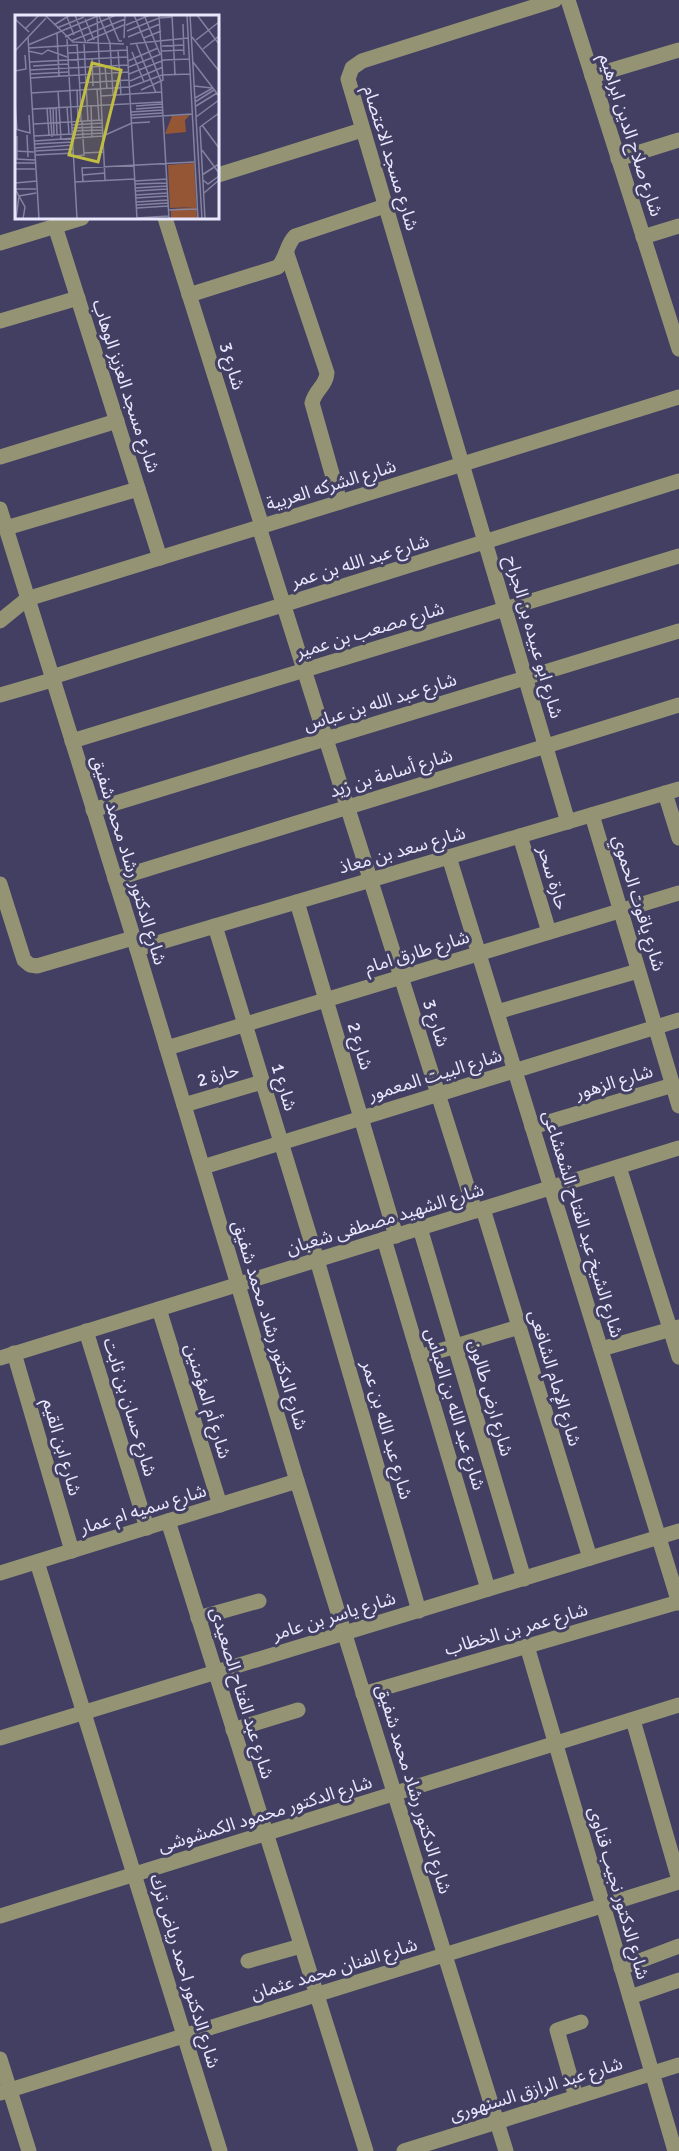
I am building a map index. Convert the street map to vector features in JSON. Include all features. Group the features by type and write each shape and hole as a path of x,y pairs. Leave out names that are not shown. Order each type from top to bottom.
{"street":[{"name":"شارع مسجد الاعتصام","path":"463,464 348,79 356,64 555,0"},
{"name":"شارع صلاح الدين ابراهيم","path":"568,0 643,237 674,315 679,349"},
{"path":"592,76 679,50"},
{"path":"219,175 362,130"},
{"path":"618,159 679,140"},
{"path":"189,295 278,267 287,254 291,241 300,233 385,206"},
{"path":"0,243 79,219"},
{"name":"شارع 3","path":"165,219 370,880 438,1094 479,1210"},
{"name":"شارع مسجد العزيز الوهاب","path":"55,226 160,558"},
{"path":"643,237 679,226"},
{"path":"287,254 327,373 325,383 317,390 312,403 340,502"},
{"path":"0,321 78,298"},
{"name":"شارع الشركه العربية","path":"0,621 27,599 679,397"},
{"path":"0,457 117,421"},
{"name":"شارع ابو عبيده بن الجراح","path":"463,464 567,822"},
{"name":"شارع عبد الله بن عمر","path":"0,695 679,481"},
{"path":"6,528 138,489"},
{"name":"شارع الدكتور رشاد محمد شفيق","path":"0,509 167,1048 297,1481 506,2151"},
{"name":"شارع مصعب بن عمير","path":"72,741 679,556"},
{"name":"شارع عبد الله بن عباس","path":"93,810 679,632"},
{"name":"شارع أسامة بن زيد","path":"115,879 679,705"},
{"path":"672,791 679,838"},
{"name":"شارع سعد بن معاذ","path":"0,884 24,960 30,965 37,966 215,926 672,791"},
{"name":"شارع ياقوت الحموي","path":"592,815 679,1107"},
{"name":"حارة سحر","path":"520,836 549,932"},
{"name":"شارع الشيخ عبد الفتاح الشعشاعى","path":"449,857 679,1603"},
{"name":"شارع طارق امام","path":"167,1048 679,893"},
{"name":"شارع 2","path":"297,902 362,1118 390,1238"},
{"name":"شارع 1","path":"215,926 317,1260"},
{"path":"497,1012 638,971"},
{"name":"شارع البيت المعمور","path":"202,1167 679,1020"},
{"name":"حارة 2","path":"184,1105 262,1082"},
{"name":"شارع الزهور","path":"532,1127 673,1085"},
{"name":"شارع الشهيد مصطفى شعبان","path":"7,1355 679,1148"},
{"path":"619,1167 675,1328 679,1358"},
{"name":"شارع الإمام الشافعى","path":"479,1210 519,1327 590,1558"},
{"name":"شارع ارض طالون","path":"420,1228 524,1579"},
{"name":"شارع عبد الله بن العباس","path":"390,1238 419,1357 488,1590"},
{"name":"شارع عبد الله بن عمر","path":"317,1260 419,1611"},
{"name":"شارع أم المؤمنين","path":"159,1309 220,1505"},
{"path":"419,1357 519,1327"},
{"path":"601,1349 675,1328"},
{"name":"شارع حسان بن ثابت","path":"86,1331 147,1528"},
{"name":"شارع ابن القيم","path":"7,1355 72,1551"},
{"name":"شارع سميه ام عمار","path":"0,1574 297,1481"},
{"name":"شارع عبد الفتاح الصعيدى","path":"168,1521 366,2151"},
{"name":"شارع ياسر بن عامر","path":"0,1738 679,1531"},
{"name":"شارع الدكتور احمد رياض ترك","path":"37,1562 220,2151"},
{"path":"198,1618 259,1600"},
{"name":"شارع عمر بن الخطاب","path":"363,1694 679,1603"},
{"name":"شارع الدكتور نجيب قناوى","path":"527,1646 675,2151"},
{"name":"شارع الدكتور محمود الكمشوشى","path":"0,1916 679,1705"},
{"path":"233,1730 298,1710"},
{"path":"633,1720 679,1881"},
{"name":"شارع الفنان محمد عثمان","path":"5,2091 679,1881"},
{"path":"248,1961 301,1946"},
{"path":"621,1968 679,1946"},
{"path":"630,1997 679,1980"},
{"path":"576,2097 557,2030 581,2022"},
{"path":"0,2059 5,2091 29,2151"},
{"name":"شارع عبد الرازق السنهورى","path":"404,2151 679,2065"}]}
